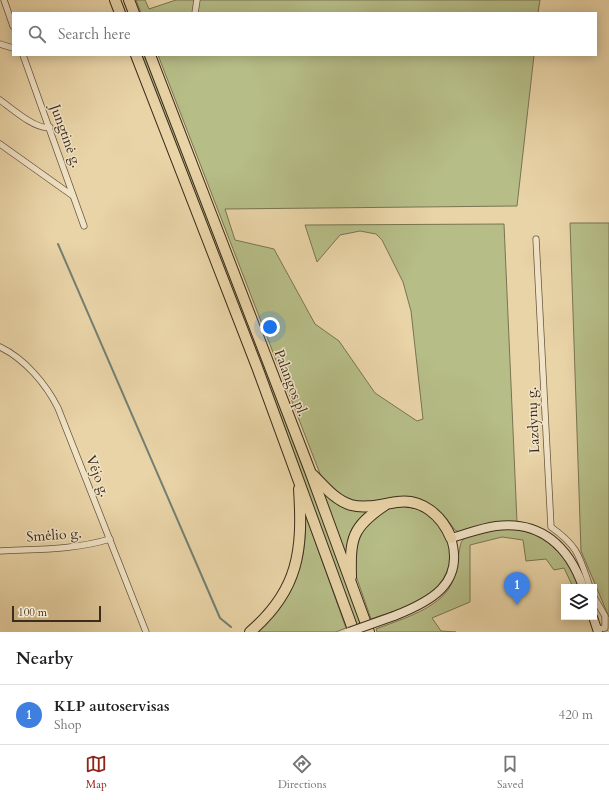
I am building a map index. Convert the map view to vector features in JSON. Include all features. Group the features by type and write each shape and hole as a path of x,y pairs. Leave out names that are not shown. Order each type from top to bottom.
{"highway":[{"path":"115,0 120,12"},
{"path":"129,0 134,12"},
{"name":"Palangos pl.","path":"136,56 298,477 354,632"},
{"name":"Palangos pl.","path":"150,56 310,471 369,632"},
{"path":"310,471 334,496 346,503 366,506 405,501 424,507 441,519 452,538"},
{"path":"250,632 272,610 281,597 296,564 301,533 298,477"},
{"path":"351,585 351,556 354,536 365,519 388,504"}],"main road":[{"path":"350,632 429,601 444,588 450,578 454,563 452,538 497,526 516,525 530,528 553,540 564,550 574,566 582,584"},
{"path":"595,620 602,629"}],"street":[{"path":"4,0 12,23"},
{"path":"195,12 197,0"},
{"path":"0,44 12,48"},
{"name":"Jungtinė g.","path":"23,56 84,226"},
{"path":"0,100 37,126 45,129 50,128"},
{"path":"0,144 74,196"},
{"name":"Lazdynų g.","path":"536,238 551,527 564,536 579,553 589,584"},
{"name":"Vėjo g.","path":"0,347 21,361 36,375 52,397 63,420 146,632"},
{"name":"Smėlio g.","path":"0,551 91,545 110,539"},
{"path":"597,602 605,616 602,629"}],"green space":[{"path":"136,0 145,0 149,9 176,0 540,0 538,12 141,12"},
{"path":"141,56 145,56 315,499 364,632 359,632"},
{"path":"158,56 534,56 517,206 225,209 235,240 274,249 315,324 339,341 375,393 417,421 423,419 411,311 403,282 382,240 376,234 360,231 340,235 317,262 305,225 504,224 517,522 485,524 459,532 455,530 445,517 430,505 370,504 344,499 322,479"},
{"path":"570,223 609,223 609,617 597,589 597,584 595,584 581,551"},
{"path":"322,490 373,508 346,558"},
{"path":"399,506 421,510 438,522 445,532 449,543 449,566 444,578 437,588 428,596 408,607 371,619 355,573 356,546 359,534 380,511"},
{"path":"305,513 346,628 336,632 255,632 286,593 298,572 303,556"},
{"path":"503,528 527,532 545,540 553,546 571,569 578,584 572,584 564,568 554,570 546,559 526,561 523,540 502,537 470,545 470,602 432,618 441,631 456,632 377,632 376,629 415,614 433,604 448,590 454,578 459,549 462,541 477,532"}],"waterway":[{"path":"58,244 220,618 231,627"}],"place":[{"name":"KLP autoservisas","path":"517,605"}]}
